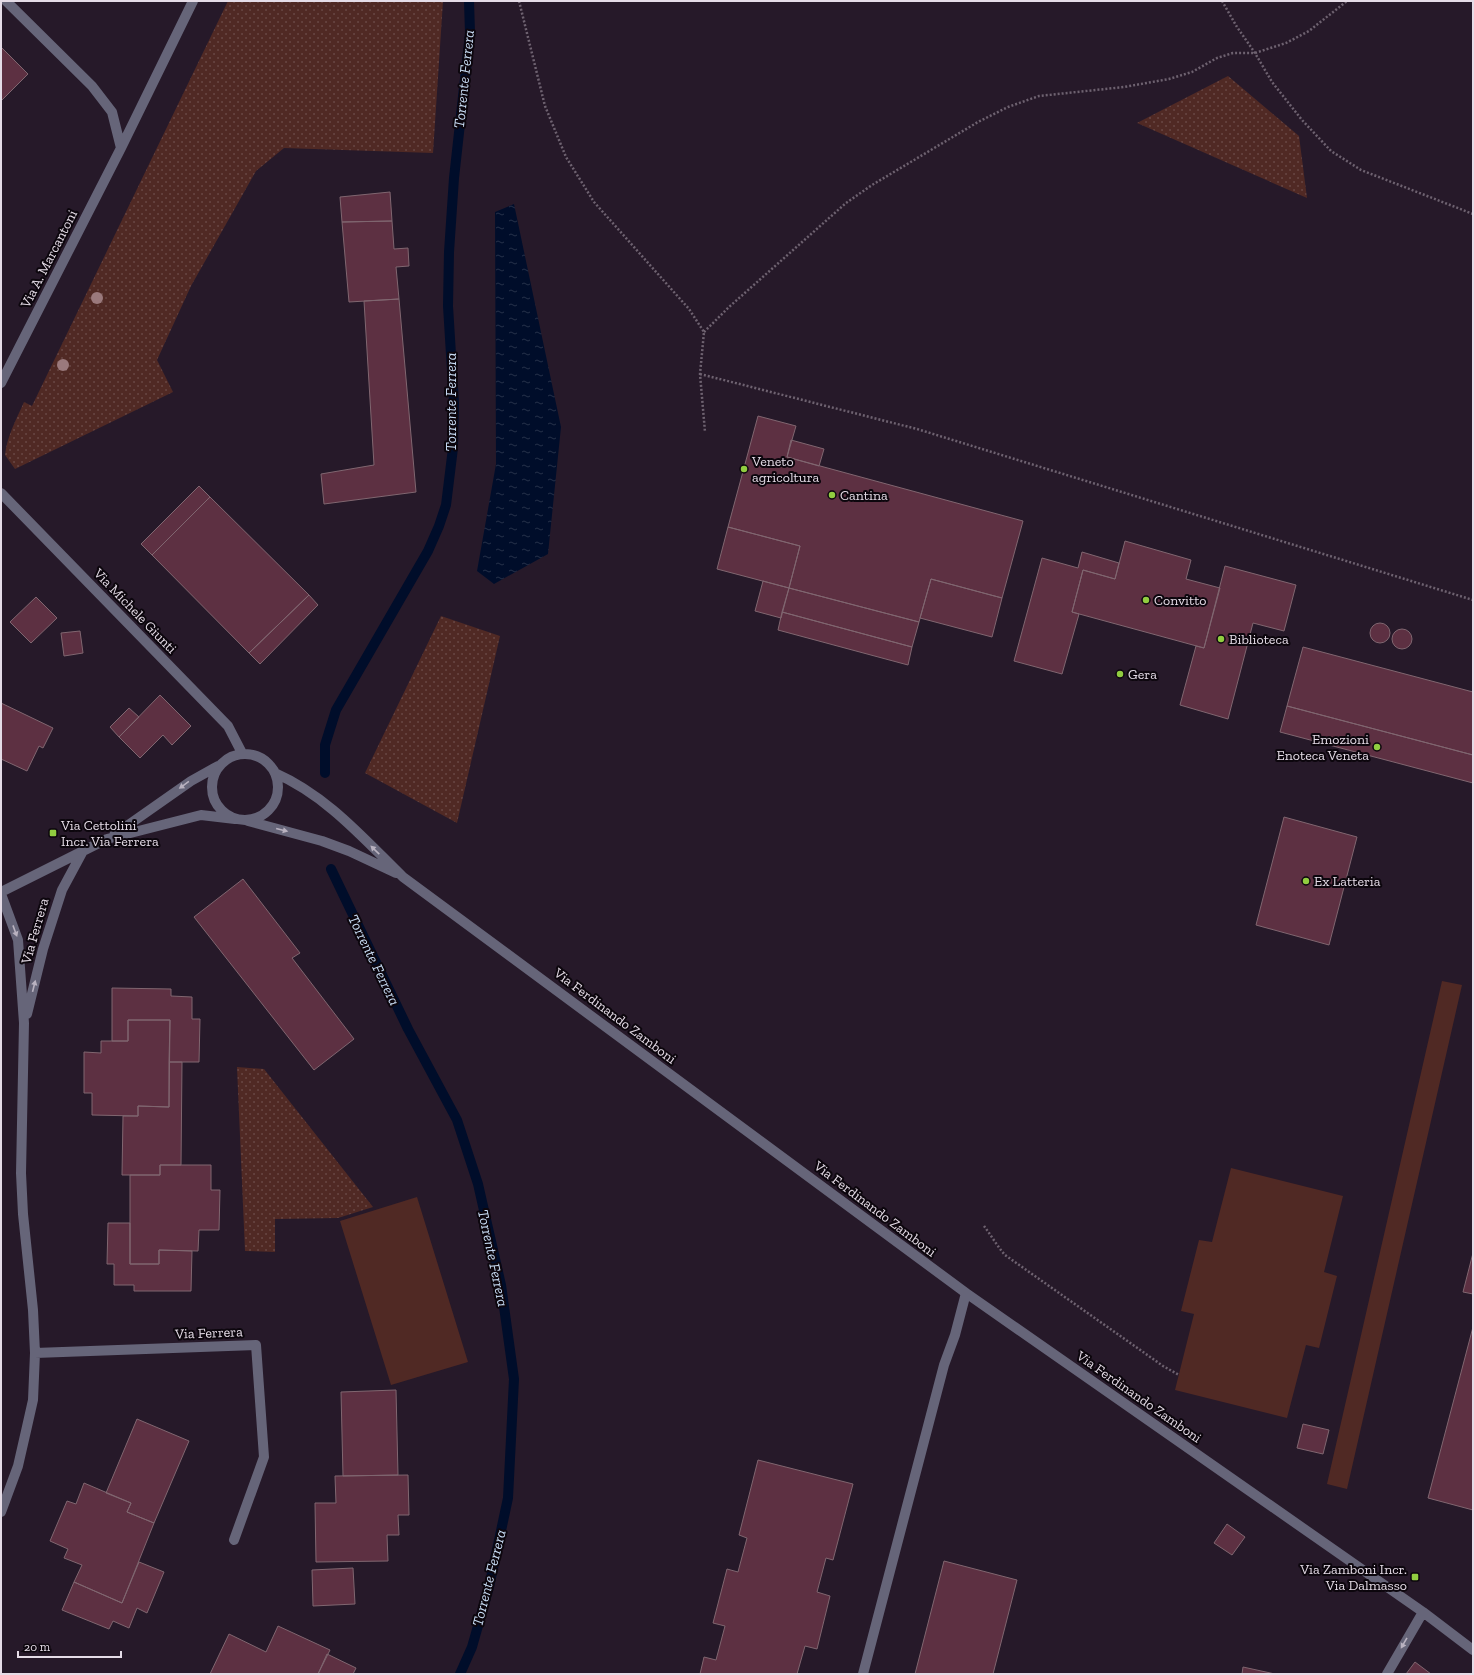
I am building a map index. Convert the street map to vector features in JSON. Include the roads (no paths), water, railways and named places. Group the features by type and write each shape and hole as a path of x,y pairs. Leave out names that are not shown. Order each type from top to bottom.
{"street":[{"path":"6,1 92,86 112,112 121,148"},
{"name":"Via A. Marcantoni","path":"1,382 121,148 193,1"},
{"name":"Via Michele Giunti","path":"1,493 228,726 242,754"},
{"path":"1,893 107,839 191,781 218,766 233,755 242,754"},
{"name":"Via Ferdinando Zamboni","path":"242,754 252,754 262,758 270,765 275,773 295,782 319,797 340,815 404,877 966,1293 1422,1612 1473,1650"},
{"path":"218,766 213,775 211,786 213,797 218,807 226,814 240,820 254,819 270,809 278,792 278,782 275,773"},
{"path":"107,839 201,815 240,820 322,841 349,851 404,877"},
{"name":"Via Ferrera","path":"24,1023 43,948 62,890 83,851"},
{"name":"Via Ferrera","path":"1,893 18,940 24,1023 21,1173 23,1214 34,1310 35,1353 33,1400 18,1466 1,1512"},
{"path":"863,1674 944,1365 955,1335 966,1293"},
{"name":"Via Ferrera","path":"35,1353 256,1345 264,1457 234,1540"},
{"path":"1387,1674 1422,1612"}],"water":[{"path":"514,204 561,427 548,554 494,584 477,571 496,464 495,212"}],"waterway":[{"name":"Torrente Ferrera","path":"325,773 325,745 336,710 428,551 446,505 453,448 454,403 448,306 449,252 454,178 470,33 469,1"},
{"name":"Torrente Ferrera","path":"331,869 408,1029 457,1120 478,1184 501,1285 514,1379 508,1498 489,1587 472,1647 460,1674"}],"place":[{"name":"Veneto agricoltura","path":"744,469"},
{"name":"Cantina","path":"832,495"},
{"name":"Convitto","path":"1146,600"},
{"name":"Biblioteca","path":"1221,639"},
{"name":"Gera","path":"1120,674"},
{"name":"Emozioni Enoteca Veneta","path":"1377,747"},
{"name":"Via Cettolini Incr. Via Ferrera","path":"53,833"},
{"name":"Ex Latteria","path":"1306,881"},
{"name":"Via Zamboni Incr. Via Dalmasso","path":"1415,1577"}]}
